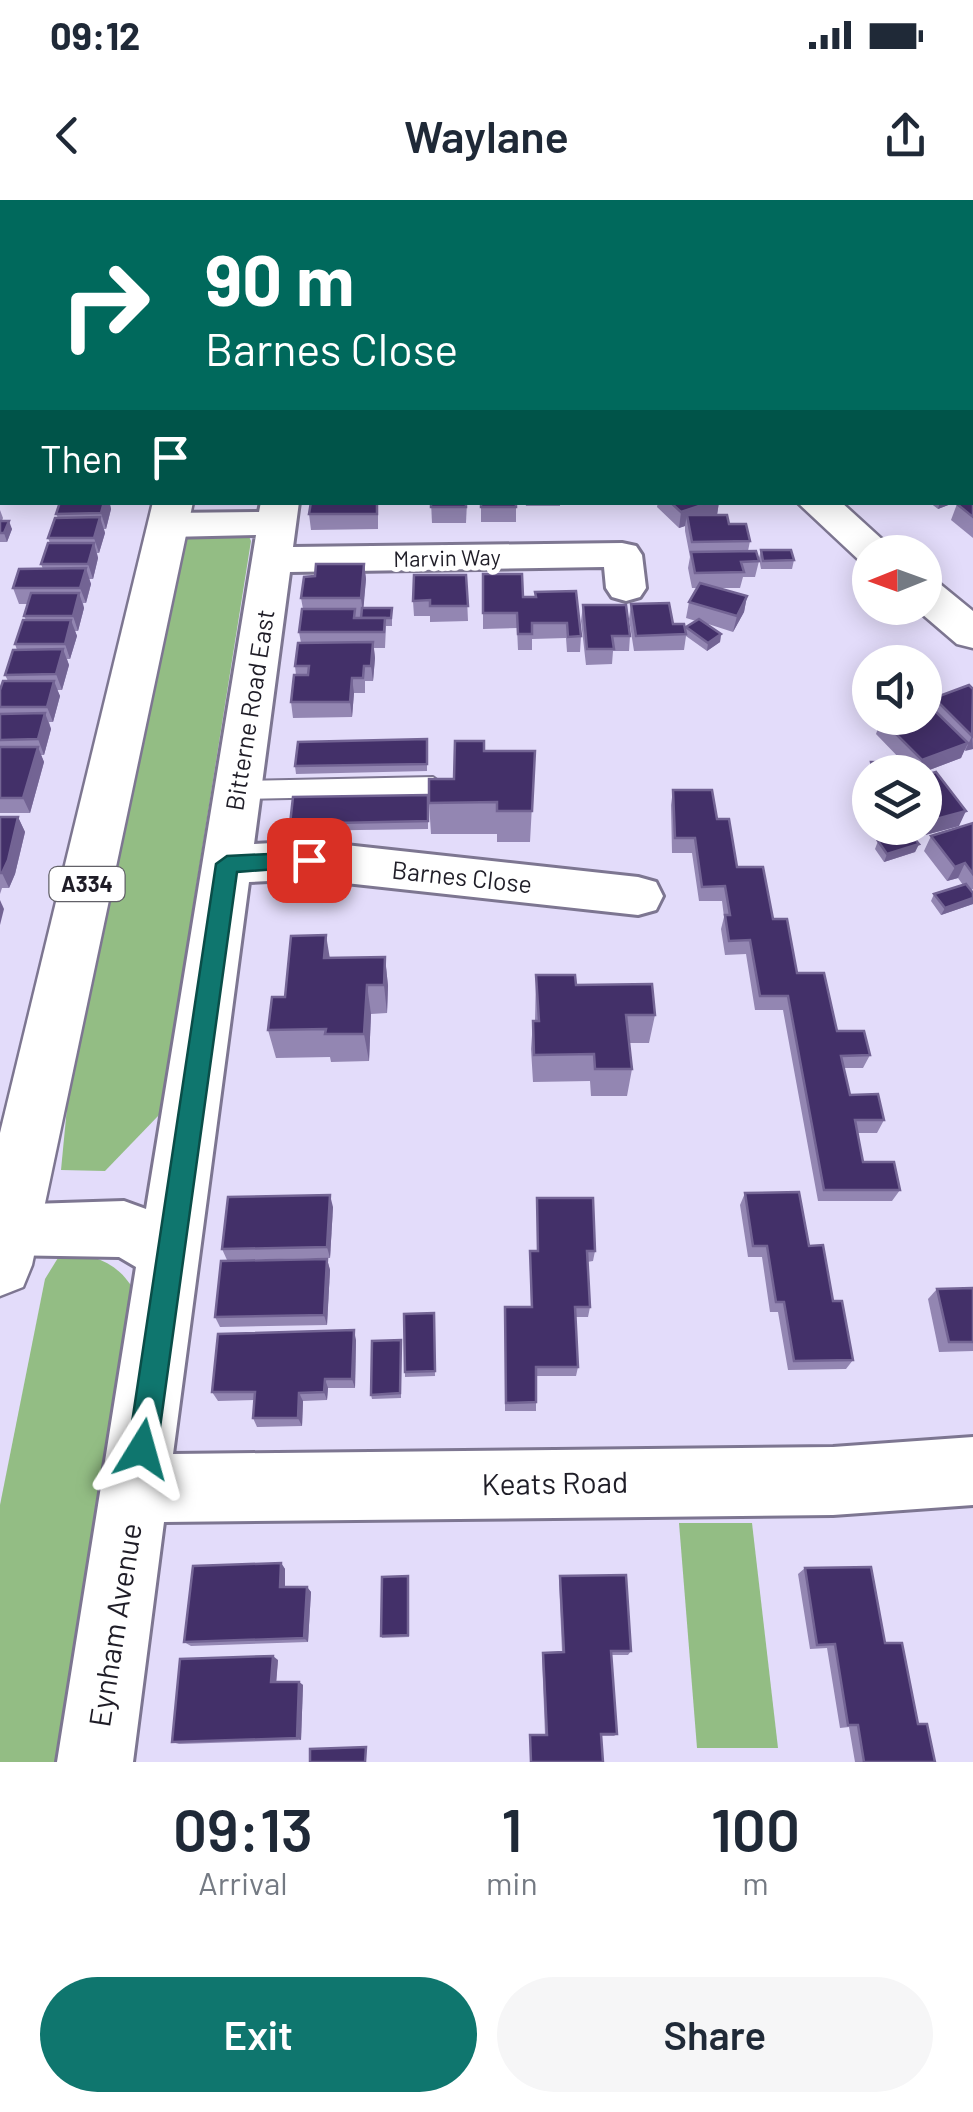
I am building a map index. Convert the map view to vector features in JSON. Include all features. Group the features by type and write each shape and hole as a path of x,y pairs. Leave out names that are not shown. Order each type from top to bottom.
{"main road":[{"path":"820,505 855,535"},
{"name":"A334","path":"4,1248 170,514"},
{"path":"942,608 973,634"}],"street":[{"path":"170,514 276,529"},
{"name":"Marvin Way","path":"276,529 622,556"},
{"name":"Bitterne Road East","path":"137,1488 276,529"},
{"name":"Barnes Close","path":"227,864 309,860 638,896"},
{"path":"4,1248 124,1229 169,1252"},
{"name":"Keats Road","path":"137,1488 833,1481 973,1470"},
{"name":"Eynham Avenue","path":"95,1762 137,1488"}],"lane":[{"path":"238,790 433,786"}],"green space":[{"path":"192,528 248,534 251,541 160,1114 105,1171 61,1170 73,1045 183,545"},
{"path":"61,1253 106,1262 123,1275 136,1295 62,1762 0,1762 0,1505 45,1279"},
{"path":"679,1523 752,1523 778,1748 697,1748"}],"building":[{"path":"59,505 103,505 101,513 56,514"},
{"path":"310,505 377,505 377,514 309,514"},
{"path":"431,505 466,505 466,507"},
{"path":"481,505 516,505 516,507"},
{"path":"673,505 702,505 681,512"},
{"path":"958,505 973,505 973,517"},
{"path":"687,515 727,515 729,524 746,524 750,541 692,542"},
{"path":"100,517 94,538 48,538 55,518"},
{"path":"0,521 9,521 4,533 0,533"},
{"path":"48,543 94,543 88,564 41,564"},
{"path":"761,550 791,550 794,560 763,561"},
{"path":"756,551 759,561 741,562 744,572 695,573 691,552"},
{"path":"316,564 364,564 361,598 301,598 304,577 315,576"},
{"path":"86,568 80,588 13,588 19,569"},
{"path":"483,574 522,574 523,597 536,597 535,592 576,591 581,636 568,637 567,623 532,623 532,634 518,634 517,613 483,613"},
{"path":"414,575 466,575 468,606 430,606 430,600 413,601"},
{"path":"700,583 747,596 737,616 689,602"},
{"path":"31,593 79,593 73,616 24,616"},
{"path":"669,603 673,624 684,624 686,634 636,636 631,604"},
{"path":"583,605 626,605 630,636 612,636 614,649 587,649"},
{"path":"362,608 392,608 391,618 361,618"},
{"path":"302,609 355,609 354,618 385,618 384,632 299,632"},
{"path":"699,619 721,634 708,643 686,627"},
{"path":"23,620 71,620 65,644 15,644"},
{"path":"373,642 371,666 364,666 363,678 352,678 350,702 291,702 294,675 308,675 309,666 295,666 298,643"},
{"path":"63,649 56,674 5,675 13,650"},
{"path":"3,681 54,681 47,707 0,707"},
{"path":"969,685 973,689 972,736 942,706 942,695"},
{"path":"45,713 38,739 0,740 0,714"},
{"path":"942,718 968,743 936,755 917,755 897,735 942,735"},
{"path":"427,739 427,764 295,766 298,742"},
{"path":"455,741 484,741 484,751 535,751 532,811 497,811 497,802 429,803 429,779 454,779"},
{"path":"0,747 38,747 23,798 0,798"},
{"path":"942,780 966,811 942,817"},
{"path":"673,790 712,790 717,819 729,819 737,867 763,867 773,919 787,919 797,973 824,973 837,1031 864,1031 870,1055 841,1056 850,1095 878,1094 884,1120 855,1120 863,1162 894,1162 900,1190 824,1190 788,996 760,996 750,940 729,941 725,886 702,887 695,838 675,838"},
{"path":"428,795 428,821 290,824 293,797"},
{"path":"0,817 18,817 2,873 0,873"},
{"path":"973,823 973,874 965,863 955,867 938,845 942,845 942,833"},
{"path":"881,845 916,845 887,854"},
{"path":"966,884 973,898 945,908 934,894"},
{"path":"326,935 324,958 385,957 384,985 367,985 364,1034 325,1034 326,1029 268,1030 272,997 285,997 291,936"},
{"path":"536,975 575,975 576,985 652,984 655,1015 626,1015 632,1069 595,1069 594,1054 534,1055 533,1021 539,1021"},
{"path":"799,1192 809,1246 823,1245 833,1301 842,1301 853,1360 794,1361 784,1302 776,1302 767,1246 753,1246 745,1193"},
{"path":"330,1195 327,1247 222,1249 228,1197"},
{"path":"537,1198 593,1198 595,1251 587,1251 590,1307 575,1307 578,1367 536,1367 536,1402 506,1403 505,1307 532,1307 530,1251 538,1251"},
{"path":"327,1259 324,1315 215,1317 221,1261"},
{"path":"973,1288 973,1342 949,1342 937,1289"},
{"path":"434,1313 435,1371 405,1372 404,1314"},
{"path":"354,1330 352,1379 325,1379 324,1392 299,1393 298,1418 253,1418 255,1392 212,1392 218,1334"},
{"path":"401,1340 400,1393 371,1395 372,1341"},
{"path":"281,1563 280,1587 307,1587 304,1638 184,1642 193,1566"},
{"path":"871,1567 885,1643 902,1643 918,1724 927,1724 935,1762 864,1762 858,1725 848,1725 835,1644 817,1645 805,1568"},
{"path":"626,1575 631,1651 611,1651 617,1734 601,1734 603,1762 531,1762 530,1735 547,1735 543,1653 564,1652 560,1576"},
{"path":"408,1576 408,1635 381,1636 382,1577"},
{"path":"273,1656 271,1682 299,1682 297,1738 172,1742 180,1659"},
{"path":"366,1747 365,1762 310,1762 310,1749"}],"route":[{"path":"142,1449 227,864 309,860"}]}
